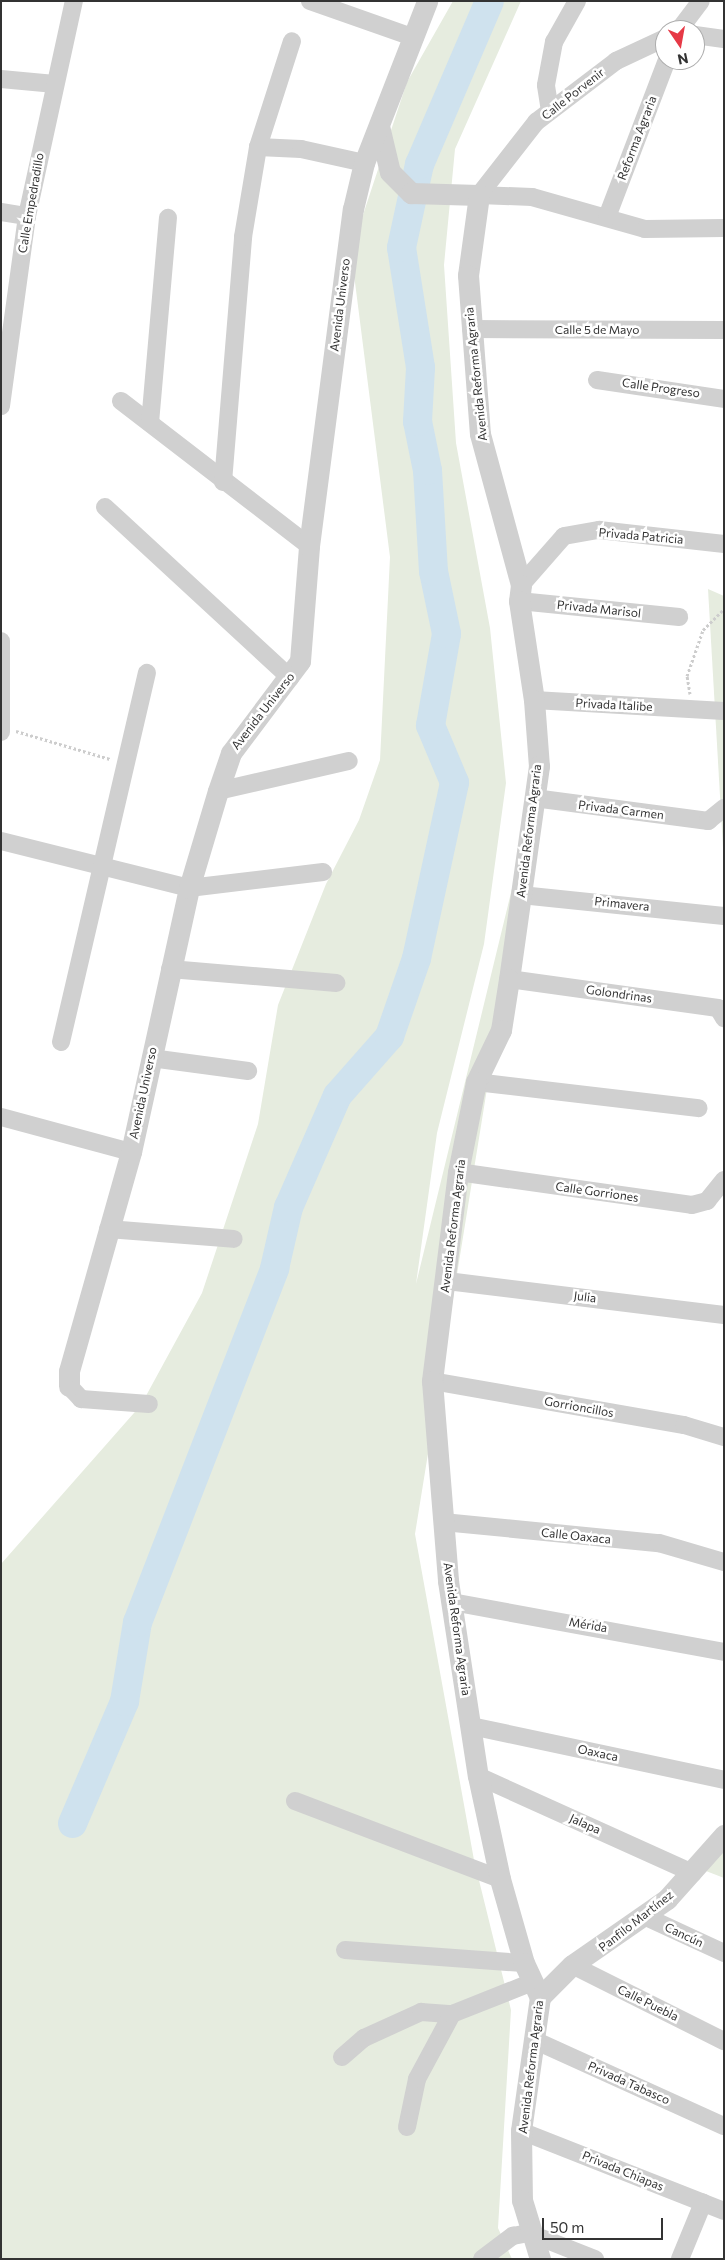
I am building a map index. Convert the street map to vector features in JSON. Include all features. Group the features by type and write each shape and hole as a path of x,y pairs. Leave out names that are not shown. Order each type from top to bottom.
{"street":[{"name":"Calle Empedradillo","path":"1,406 7,324 26,216 74,1"},
{"path":"310,1 415,38"},
{"name":"Avenida Universo","path":"69,1386 69,1371 130,1152 189,888 218,791 231,753 290,678 300,661 309,546 353,209 364,162 415,38 427,1"},
{"path":"550,111 546,85 554,42 577,1"},
{"path":"687,20 701,1"},
{"path":"705,36 724,39"},
{"path":"222,482 243,238 258,147 292,41"},
{"name":"Calle Porvenir","path":"479,195 536,122 616,61 655,43"},
{"name":"Reforma Agraria","path":"607,217 663,70"},
{"path":"1,79 55,84"},
{"path":"380,126 390,172 410,193 532,197 645,229 724,228"},
{"path":"258,147 301,150 364,162"},
{"name":"Avenida Reforma Agraria","path":"479,195 468,275 480,434 520,593 534,700 539,766 501,1030 476,1082 458,1172 432,1381 443,1522 452,1602 478,1776 500,1878 533,1981 534,2040 521,2131 522,2200 529,2233 540,2259"},
{"path":"1,212 26,216"},
{"path":"150,423 168,218"},
{"name":"Calle 5 de Mayo","path":"471,329 724,330"},
{"name":"Calle Progreso","path":"597,380 724,398"},
{"path":"122,402 222,482 309,546"},
{"path":"105,507 290,678"},
{"name":"Privada Patricia","path":"520,593 564,536 599,530 724,544"},
{"name":"Privada Marisol","path":"520,593 679,617"},
{"path":"1,642 1,732"},
{"path":"61,1042 147,673"},
{"name":"Privada Italibe","path":"534,700 724,711"},
{"path":"218,791 349,761"},
{"name":"Privada Carmen","path":"534,798 708,821 724,808"},
{"path":"1,841 189,888 323,872"},
{"name":"Primavera","path":"521,895 724,916"},
{"path":"170,969 336,983"},
{"name":"Golondrinas","path":"509,979 718,1008 724,1018"},
{"path":"151,1058 248,1071"},
{"path":"476,1082 698,1108"},
{"path":"1,1117 130,1152"},
{"name":"Calle Gorriones","path":"458,1172 692,1205 707,1201 724,1180"},
{"path":"108,1229 234,1239"},
{"name":"Julia","path":"446,1280 724,1315"},
{"name":"Gorrioncillos","path":"432,1381 684,1425 724,1437"},
{"path":"69,1386 80,1399 149,1404"},
{"name":"Calle Oaxaca","path":"443,1522 658,1543 724,1562"},
{"name":"Mérida","path":"452,1602 724,1652"},
{"name":"Oaxaca","path":"471,1726 724,1780"},
{"name":"Jalapa","path":"478,1776 693,1873"},
{"path":"295,1801 500,1878"},
{"name":"Panfilo Martínez","path":"533,1981 572,1965 644,1916 693,1873 723,1839"},
{"name":"Cancún","path":"644,1916 724,1953"},
{"path":"345,1950 533,1981"},
{"name":"Calle Puebla","path":"572,1965 724,2040"},
{"path":"342,2057 364,2038 421,2012 452,2014 533,1981"},
{"path":"407,2128 417,2079 452,2014"},
{"name":"Privada Tabasco","path":"534,2040 724,2126"},
{"name":"Privada Chiapas","path":"521,2131 724,2211"},
{"path":"680,2259 703,2203"},
{"path":"482,2259 513,2236 529,2233 595,2259"}],"path":[{"path":"693,709 687,676 703,630 724,609"},
{"path":"2,727 126,764"}],"shaded area":[{"path":"453,1 521,1 455,149 444,265 456,443 490,628 506,783 484,944 437,1133 416,1284 534,798 415,1534 474,1860 511,2010 498,2228 512,2259 1,2259 1,1564 141,1405 202,1293 258,1124 278,1005 326,884 359,820 380,760 390,557 351,251 407,82"},
{"path":"708,589 724,596 724,865"},
{"path":"724,1849 724,1878 706,1871"}],"waterway":[{"path":"72,1823 124,1701 137,1622 274,1268 288,1207 337,1095 389,1036 416,958 454,782 430,725 446,633 433,571 427,470 417,421 420,367 401,247 419,164 489,1"}]}
